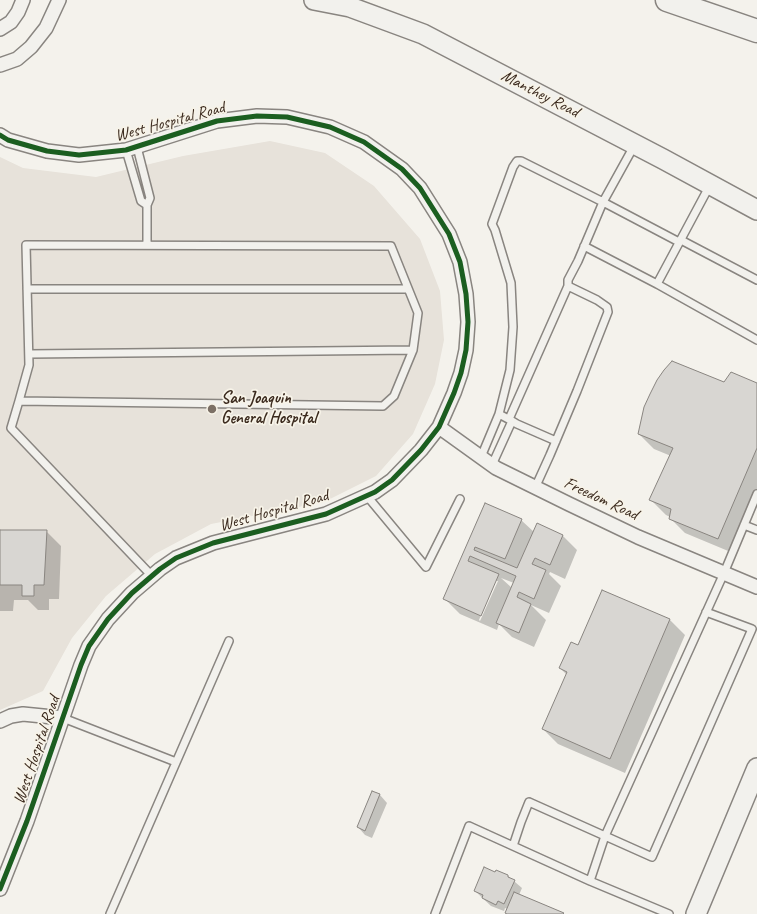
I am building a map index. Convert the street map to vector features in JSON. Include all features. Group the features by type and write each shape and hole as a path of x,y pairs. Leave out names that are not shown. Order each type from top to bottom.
{"highway":[{"path":"667,0 757,31"}],"street":[{"path":"0,29 11,22 18,12 23,0"},
{"path":"0,64 17,58 31,47 46,28 59,0"},
{"name":"Manthey Road","path":"314,0 350,7 423,34 635,144 757,210"},
{"name":"West Hospital Road","path":"0,135 8,140 47,151 79,155 132,148 217,121 257,116 287,117 330,128 364,142 402,169 420,188 449,234 460,262 466,294 468,322 466,350 461,373 454,394 439,427 421,450 392,480 375,492 326,514 213,543 176,558 132,592 108,619 89,646 81,665 27,821 0,889"},
{"name":"Freedom Road","path":"439,427 496,468 638,536 757,586"},
{"name":"West Hospital Road","path":"0,721 11,716 23,714 63,718"},
{"path":"696,914 753,790 757,768"}],"lane":[{"path":"492,465 568,286 568,280 604,202 635,144"},
{"path":"132,148 141,200 146,205"},
{"path":"132,148 150,198 146,205 147,245"},
{"path":"481,457 499,414 510,370 514,328 511,283 492,224 513,167 517,161 521,161 604,202 757,280"},
{"path":"658,284 710,184"},
{"path":"19,400 383,406 394,396 413,350 418,313 391,246 26,245 29,365 19,400 11,428 152,576"},
{"path":"584,246 658,284 757,340"},
{"path":"536,488 583,377 608,312 607,307 597,300 568,286"},
{"path":"27,289 408,289"},
{"path":"29,354 413,350"},
{"path":"499,414 517,424 556,441"},
{"path":"590,881 605,836 724,573 757,494"},
{"path":"367,496 426,567 460,499"},
{"path":"744,525 757,530"},
{"path":"513,846 529,802 652,857 752,629 706,612"},
{"path":"110,914 229,641"},
{"path":"63,718 176,762"},
{"path":"435,914 469,826 590,881 669,914"}],"shaded area":[{"name":"San Joaquin General Hospital","path":"270,141 325,153 374,186 420,239 440,291 444,340 435,384 413,434 376,476 324,502 211,524 155,554 106,596 72,638 43,691 0,710 0,157 23,168 96,177 183,156"}],"building":[{"path":"672,361 724,382 731,372 757,383 757,448 718,539 669,519 671,509 649,500 673,448 638,434 644,407 650,394 657,380"},
{"path":"485,503 522,519 505,559 475,547 474,550 517,568 537,523 563,535 550,565 535,558 532,564 546,570 534,599 519,592 517,597 531,604 519,633 496,623 516,576 470,556 468,561 499,574 481,616 443,599"},
{"path":"0,530 47,530 44,585 34,585 34,596 22,596 22,585 0,585"},
{"path":"602,590 670,619 610,759 542,729 567,672 559,668 571,642 578,645"},
{"path":"372,791 380,794 365,831 357,827"},
{"path":"484,867 495,872 496,870 508,875 508,877 515,880 504,904 498,901 496,905 482,898 483,895 474,891"},
{"path":"514,892 564,913 507,914 505,913"}],"cycle path":[{"path":"0,135 8,140 47,151 79,155 126,150 217,121 257,116 287,117 330,127 364,142 402,169 420,188 449,234 460,262 466,294 468,322 466,350 461,373 439,427 421,450 392,480 375,492 326,514 213,543 176,558 160,569 132,593 108,619 89,646 81,665 27,821 0,889"}],"place":[{"name":"San Joaquin General Hospital","path":"212,409"}]}
